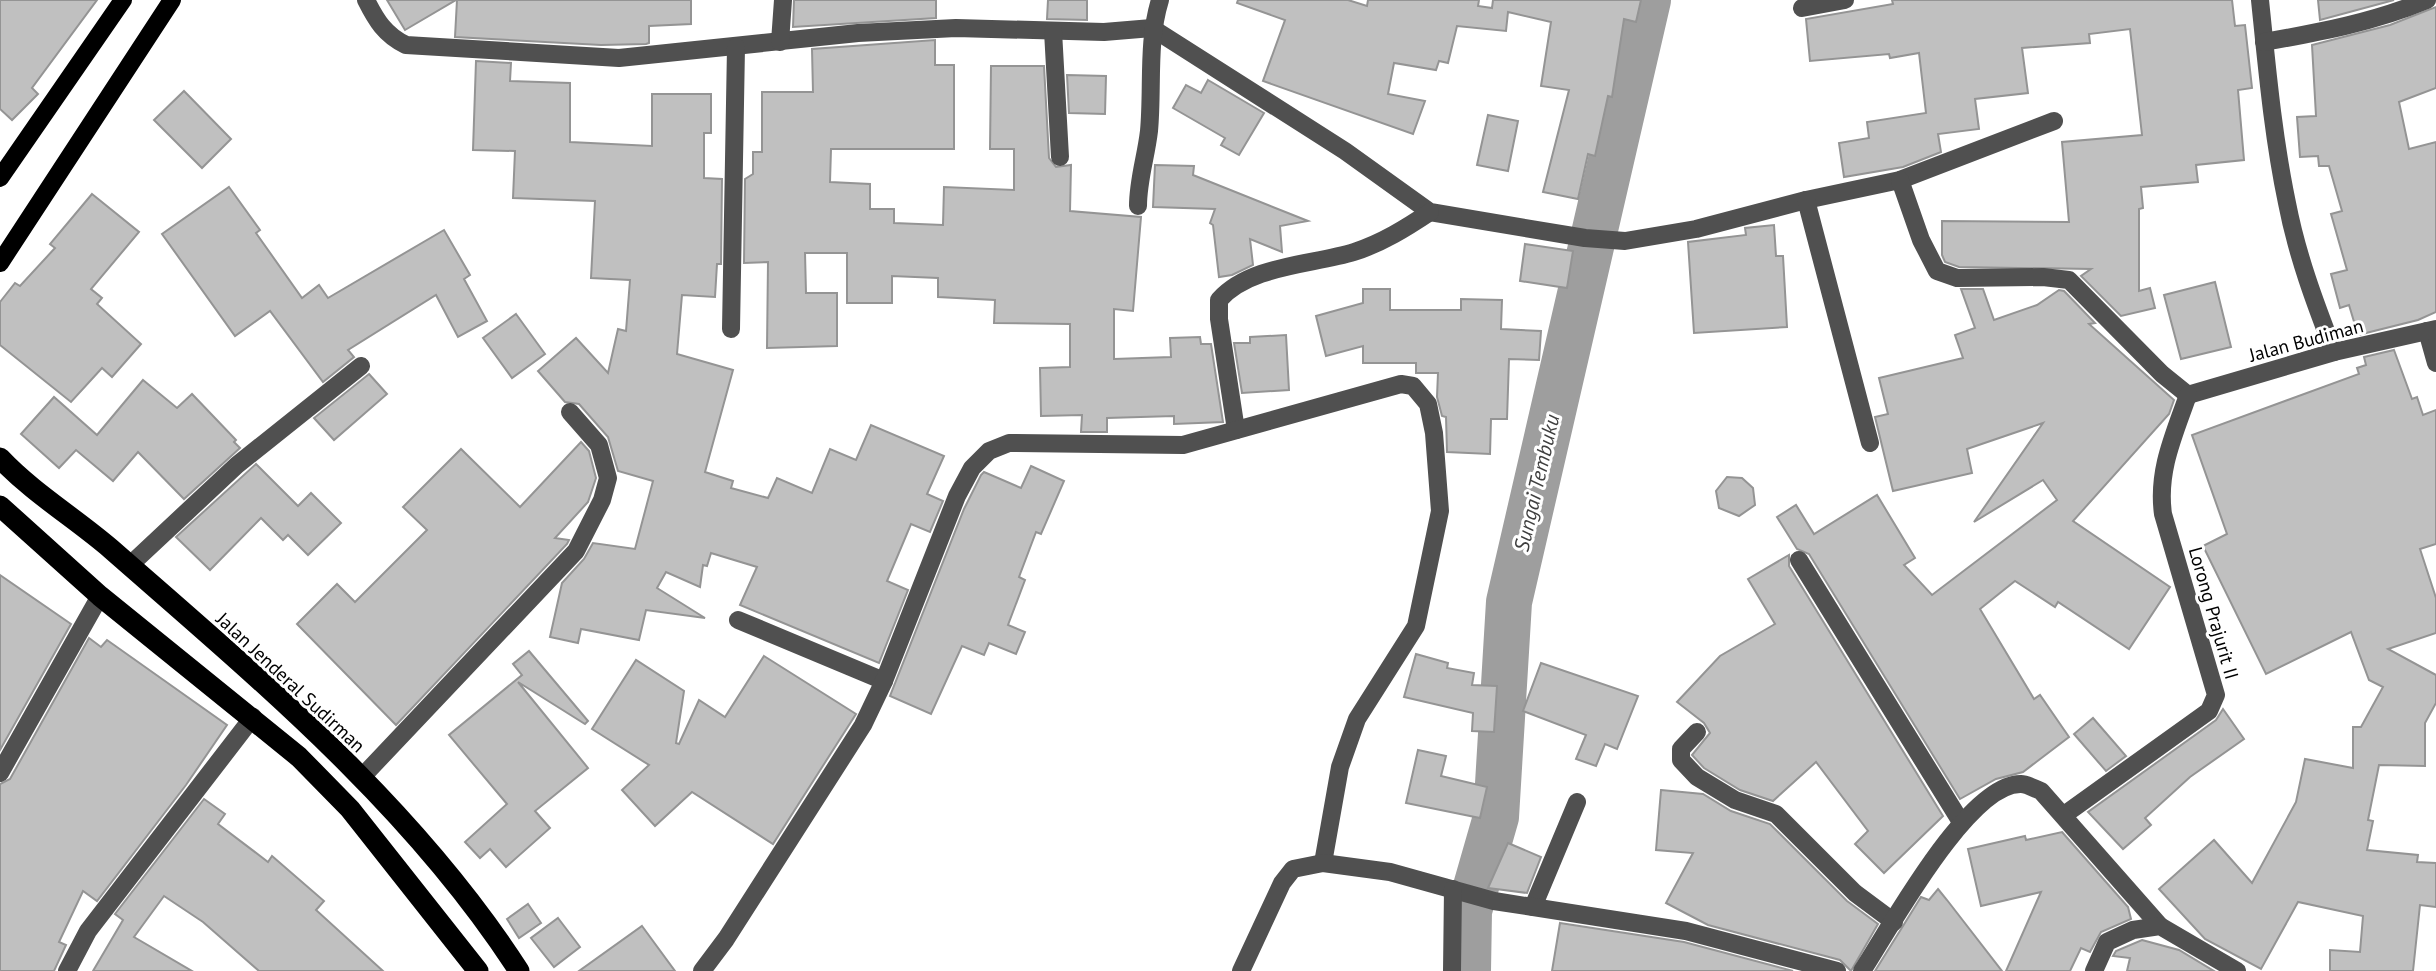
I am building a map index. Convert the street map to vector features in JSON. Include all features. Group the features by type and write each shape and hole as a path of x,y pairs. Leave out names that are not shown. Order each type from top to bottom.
{"highway":[{"name":"Jalan Jenderal Sudirman","path":"0,458 235,659 361,778 437,860 494,933 519,971"},
{"path":"0,506 100,596 253,718 350,809 472,963 494,933"}],"main road":[{"path":"0,178 123,0"},
{"path":"0,263 172,0"}],"street":[{"path":"366,0 391,38 405,45 619,58 956,27 1132,31 1152,27 1345,150 1430,212 1585,238 1625,241 1696,229 1806,200 1900,180 2054,121"},
{"path":"780,42 783,0"},
{"path":"1138,206 1138,180 1149,134 1152,27 1160,0"},
{"path":"1802,8 1845,0"},
{"path":"2260,0 2275,139 2287,204 2307,283 2334,352"},
{"path":"2264,42 2332,30 2388,16 2427,0"},
{"path":"1053,30 1060,157"},
{"path":"731,329 736,47"},
{"path":"1900,180 1920,240 1937,271 1956,278 2043,277 2069,280 2162,374 2188,395"},
{"path":"1806,200 1870,443"},
{"path":"1236,430 1219,319 1219,300 1229,288 1251,278 1356,252 1397,235 1430,212"},
{"path":"2431,330 2436,363"},
{"name":"Jalan Budiman","path":"2188,395 2334,352 2431,330"},
{"path":"129,566 237,465 361,366"},
{"path":"702,971 726,939 863,725 884,681 957,496 972,468 989,452 1009,443 1043,441 1183,445 1401,384 1413,386 1421,392 1427,404 1434,433 1440,512 1416,625 1357,719 1340,767 1323,863"},
{"name":"Lorong Prajurit II","path":"2064,814 2209,711 2216,695 2162,514 2160,493 2161,473 2188,395"},
{"path":"361,778 576,551 602,500 608,478 599,445 570,412"},
{"path":"1799,560 1961,822"},
{"path":"0,773 100,596"},
{"path":"738,620 884,681"},
{"path":"66,971 88,931 253,718"},
{"path":"1696,732 1681,749 1681,760 1696,777 1735,800 1776,814 1847,885 1894,922"},
{"path":"1863,971 1939,850 1961,822 2000,792 2020,784 2041,791 2064,814 2160,926 2237,971"},
{"path":"1533,907 1577,802"},
{"path":"1241,971 1282,883 1293,869 1323,863 1390,872 1494,901 1686,931 1838,971"},
{"path":"1452,971 1460,891"},
{"path":"2094,971 2107,942 2133,930 2160,926"}],"building":[{"path":"0,0 97,0 32,88 38,94 12,120 0,109"},
{"path":"387,0 456,0 405,30"},
{"path":"457,0 691,0 691,24 649,26 649,43 646,44 601,45 455,37"},
{"path":"794,0 936,0 936,18 793,27"},
{"path":"1048,0 1087,0 1087,20 1047,19"},
{"path":"1238,0 1348,0 1367,6 1368,0 1479,0 1478,6 1492,8 1493,0 1641,0 1636,22 1624,19 1612,97 1608,96 1595,156 1588,154 1578,199 1543,192 1569,90 1541,86 1551,22 1508,12 1506,31 1457,26 1448,63 1439,61 1436,70 1394,63 1388,94 1425,101 1413,134 1263,81 1285,20 1237,3"},
{"path":"1892,0 2232,0 2235,26 2245,25 2252,88 2238,90 2244,160 2196,165 2198,182 2141,187 2143,208 2139,209 2139,291 2150,288 2155,308 2121,316 2081,276 2091,269 1959,267 1945,262 1942,255 1942,221 2069,222 2062,142 2142,135 2130,29 2089,34 2090,43 2022,48 2028,93 1975,99 1979,129 1938,134 1941,152 1903,167 1844,177 1839,143 1869,138 1867,122 1926,113 1919,53 1890,58 1889,54 1810,61 1806,19 1893,4"},
{"path":"2318,0 2394,0 2320,20"},
{"path":"2436,7 2436,88 2399,102 2409,149 2436,142 2436,312 2418,320 2358,335 2349,305 2340,308 2331,274 2347,270 2331,214 2342,211 2329,166 2319,166 2318,156 2300,157 2297,117 2316,116 2312,45 2390,25"},
{"path":"935,40 935,65 954,65 954,149 831,149 830,182 870,184 870,209 894,209 894,223 943,225 944,187 1014,190 1014,149 990,149 991,66 1044,66 1049,158 1056,167 1071,165 1070,211 1141,217 1133,311 1114,309 1114,359 1171,357 1170,338 1200,337 1201,344 1211,344 1223,422 1174,424 1174,416 1107,418 1107,432 1081,432 1082,415 1041,416 1040,368 1070,367 1070,324 994,323 995,300 938,297 938,278 892,276 892,303 847,303 847,253 805,253 806,293 837,293 837,346 767,348 768,262 744,263 745,179 753,174 753,152 762,152 762,92 813,92 812,49"},
{"path":"476,61 511,63 510,81 570,83 570,142 652,146 652,94 711,94 711,133 704,133 704,178 722,179 721,264 717,264 715,297 682,295 677,354 733,370 705,472 733,481 731,488 768,498 777,478 812,493 830,449 856,460 871,425 944,456 927,494 943,501 930,532 911,524 887,581 908,590 879,663 740,605 757,567 711,553 707,566 703,565 700,587 666,572 657,588 705,618 646,610 639,640 581,629 578,643 550,637 562,583 584,559 593,543 635,549 653,481 618,471 608,437 579,404 565,402 538,371 576,338 608,373 618,329 626,331 630,280 591,278 595,201 513,198 515,151 473,150"},
{"path":"1067,75 1106,76 1105,114 1069,113"},
{"path":"1208,80 1264,113 1239,155 1221,145 1225,138 1173,108 1186,85 1201,93"},
{"path":"184,91 231,139 202,168 154,120"},
{"path":"1488,115 1518,121 1508,171 1477,165"},
{"path":"1155,165 1194,166 1193,175 1308,221 1280,226 1282,252 1250,239 1253,265 1232,275 1219,277 1213,225 1210,223 1215,209 1153,207"},
{"path":"229,187 260,230 256,233 302,298 319,285 328,298 444,230 470,275 464,279 487,321 458,337 436,295 348,350 354,357 323,382 270,311 235,336 162,234"},
{"path":"92,194 139,232 91,289 102,298 97,304 141,344 112,377 102,368 71,402 0,345 0,302 15,283 20,286 55,248 50,244"},
{"path":"1774,225 1776,256 1783,256 1787,327 1694,333 1688,242 1746,235 1745,228"},
{"path":"1525,244 1573,251 1567,288 1520,281"},
{"path":"2215,282 2231,347 2181,359 2164,295"},
{"path":"1363,289 1390,289 1390,310 1461,310 1461,299 1502,300 1501,329 1541,331 1539,360 1509,359 1507,419 1491,419 1490,454 1447,452 1446,417 1442,416 1437,397 1438,373 1416,373 1416,363 1363,363 1363,346 1326,356 1316,316 1363,303"},
{"path":"1961,289 1983,289 1994,320 2037,305 2059,290 2064,291 2095,323 2089,324 2174,400 2169,414 2073,521 2170,587 2129,649 2058,602 2055,607 2015,581 1980,609 2034,699 2040,695 2069,737 2023,772 1996,779 1960,799 1809,554 1797,549 1777,517 1796,505 1814,534 1877,495 1915,558 1904,565 1932,595 2057,500 2043,480 1974,522 2043,423 1967,449 1972,473 1893,491 1875,417 1888,414 1879,378 1963,358 1955,335 1975,328"},
{"path":"516,314 545,354 512,378 483,338"},
{"path":"1286,335 1289,390 1242,393 1234,343 1250,343 1250,337"},
{"path":"2394,350 2412,399 2417,397 2423,415 2436,410 2436,544 2420,549 2436,598 2436,633 2388,649 2436,675 2436,703 2425,723 2425,766 2379,765 2368,820 2373,821 2367,850 2418,855 2417,862 2436,863 2436,907 2420,905 2413,971 2330,971 2330,950 2360,952 2363,916 2298,902 2261,969 2205,939 2159,889 2214,840 2252,883 2296,802 2305,759 2353,768 2353,727 2361,727 2383,687 2369,680 2351,632 2266,674 2203,546 2227,534 2192,435 2359,374 2357,368 2366,365 2364,357"},
{"path":"369,374 387,394 334,440 314,418"},
{"path":"143,380 177,408 192,394 236,440 234,442 240,448 184,499 138,452 113,481 76,450 59,468 21,434 54,397 97,435"},
{"path":"581,442 589,451 596,478 588,502 555,538 569,540 567,544 396,725 297,624 337,584 355,602 427,530 403,507 461,449 520,507"},
{"path":"256,464 298,506 311,493 341,523 308,555 288,535 283,540 261,518 210,570 176,537"},
{"path":"1031,466 1064,481 1041,534 1036,532 1019,577 1025,580 1008,625 1025,632 1016,654 989,643 984,655 962,646 931,714 890,696 964,509 981,475 984,472 1021,488"},
{"path":"1727,477 1742,478 1753,488 1755,505 1739,516 1719,508 1716,491"},
{"path":"1789,555 1789,566 1943,816 1884,873 1855,844 1868,831 1816,762 1773,801 1740,790 1704,768 1692,755 1710,733 1704,723 1677,702 1720,656 1775,624 1748,579"},
{"path":"0,575 71,624 0,750"},
{"path":"89,638 101,647 107,640 227,725 186,785 97,901 83,891 59,942 66,945 54,971 0,971 0,784 10,779"},
{"path":"529,651 588,721 585,724 518,682 588,768 535,811 550,828 506,867 490,849 480,858 465,842 507,804 449,735 522,675 513,664"},
{"path":"1416,654 1448,663 1447,668 1474,673 1472,685 1497,686 1494,732 1472,731 1473,713 1404,697"},
{"path":"764,656 856,714 773,844 692,792 655,826 622,790 649,765 592,729 636,660 684,691 676,743 679,744 699,700 725,717"},
{"path":"1541,663 1638,696 1617,749 1605,744 1596,766 1576,759 1586,735 1523,711"},
{"path":"2223,709 2244,739 2190,777 2145,818 2151,825 2123,849 2088,812 2216,720"},
{"path":"2093,718 2126,756 2106,771 2074,734"},
{"path":"1418,750 1446,756 1441,776 1487,787 1480,818 1406,803"},
{"path":"1661,790 1703,794 1731,811 1770,824 1847,901 1878,924 1851,971 1840,960 1708,925 1666,903 1693,853 1656,850"},
{"path":"204,799 225,814 218,824 268,862 272,856 324,901 316,910 383,971 259,971 203,922 164,896 134,937 192,971 93,971 123,920 115,914"},
{"path":"2062,832 2128,907 2131,919 2101,932 2090,952 2081,948 2070,971 2006,971 2041,892 1981,906 1968,849 2025,836 2026,840"},
{"path":"1508,843 1541,857 1527,893 1488,888"},
{"path":"1938,889 2002,971 1875,971 1921,897 1929,900"},
{"path":"528,904 541,923 519,938 507,919"},
{"path":"558,918 580,947 554,967 531,938"},
{"path":"1560,923 1684,942 1793,971 1552,971"},
{"path":"642,926 675,971 579,971"},
{"path":"2142,940 2179,950 2214,971 2127,971 2130,958 2113,956 2116,951"}],"waterway":[{"name":"Sungai Tembuku","path":"1468,971 1469,911 1496,817 1509,602 1648,0"}]}
